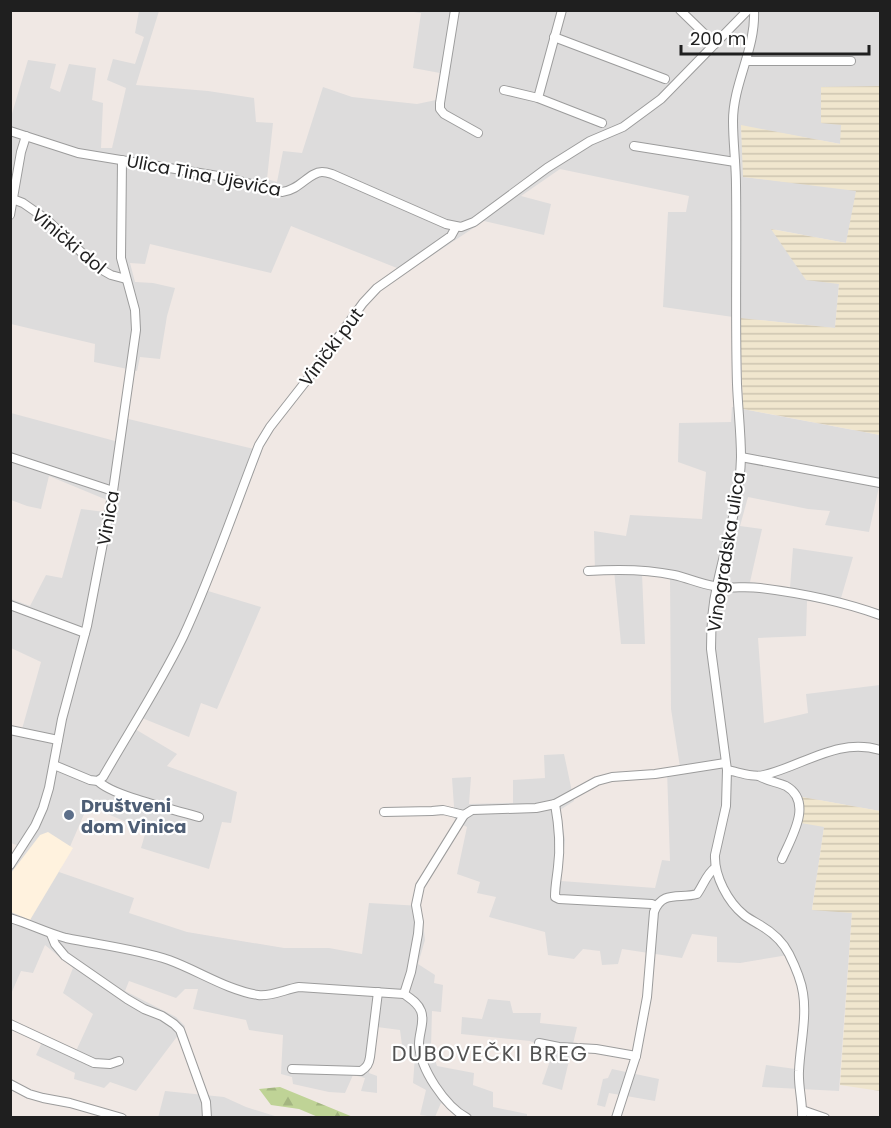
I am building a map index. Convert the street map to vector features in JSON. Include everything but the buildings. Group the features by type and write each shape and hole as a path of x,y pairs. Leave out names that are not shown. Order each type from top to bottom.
{"street":[{"path":"455,10 440,109 444,114 478,133"},
{"path":"538,98 562,10"},
{"path":"680,10 715,44"},
{"name":"Vinički put","path":"98,781 103,777 160,682 183,636 259,445 363,303 377,288 451,236 456,227 474,222 569,154 590,141 622,127 661,99 748,10"},
{"name":"Vinogradska ulica","path":"715,868 715,855 726,806 726,766 711,649 712,611 738,494 741,457 737,386 734,109 752,35 754,10"},
{"path":"554,37 665,79"},
{"path":"746,61 851,61"},
{"path":"504,90 538,98 602,123"},
{"name":"Ulica Tina Ujevića","path":"10,131 78,153 224,177 282,192 291,191 311,175 321,171 456,227"},
{"name":"Vinički dol","path":"10,215 26,136"},
{"path":"634,146 735,162"},
{"name":"Vinica","path":"10,864 24,846 39,819 46,798 62,719 85,633 113,491 136,330 135,310 120,248 122,160"},
{"name":"Vinički dol","path":"12,198 46,219 98,267 111,275 126,279"},
{"path":"10,457 113,491"},
{"path":"741,457 880,483"},
{"path":"588,571 617,568 685,578 716,587 748,587 789,592 839,602 880,615"},
{"path":"10,605 85,633"},
{"path":"10,730 58,740"},
{"path":"757,776 840,748 880,750"},
{"path":"54,765 136,798 199,817"},
{"path":"404,994 411,972 418,934 416,905 420,886 464,815 472,810 524,809 555,804 597,780 612,777 726,766 785,786 794,793 799,801 798,822 782,859"},
{"path":"555,804 560,829 555,897 656,906"},
{"path":"384,812 443,810 464,815"},
{"path":"616,1118 636,1056 647,997 656,906 668,897 696,894 705,883 711,870 715,868 727,895 746,917 763,926 779,939 788,951 798,972 804,1004 799,1073 802,1114 825,1118"},
{"path":"10,918 51,934 168,960 222,984 257,995 298,987 404,994 421,1010 419,1044 423,1065 442,1094 457,1112 467,1118"},
{"path":"51,934 55,944 65,956 127,999 162,1016 180,1030 206,1102 207,1118"},
{"path":"292,1069 361,1071 365,1069 370,1057 378,992"},
{"path":"10,1024 94,1063 110,1064 119,1061"},
{"path":"539,1043 636,1056"},
{"path":"10,1084 29,1094 122,1118"}],"shaded area":[{"path":"139,11 159,11 136,85 208,91 254,98 256,122 273,123 267,179 277,182 283,151 302,153 323,87 352,97 417,104 436,100 440,73 413,68 421,13 406,11 880,11 880,86 822,87 841,125 841,144 741,126 744,177 857,190 846,243 772,229 839,283 835,328 663,307 668,212 686,212 689,196 560,169 521,196 551,204 544,235 484,221 407,272 291,226 271,273 150,244 145,264 130,263 135,282 175,288 167,316 160,359 140,357 137,371 94,362 95,344 11,324 11,117 28,60 56,64 50,88 60,92 69,64 96,68 92,100 103,103 101,148 112,148 126,88 107,80 113,59 135,64 144,37 135,33"},
{"path":"880,86 880,435 743,409 740,318 835,328 839,284 806,280 771,229 846,243 856,191 743,177 741,125 840,144 841,125 821,123 821,87"},
{"path":"732,407 880,435 880,486 869,532 825,525 830,511 748,497 740,526 762,529 750,582 790,588 793,548 853,557 839,605 807,601 806,636 758,638 764,723 808,713 806,694 880,685 880,811 802,797 804,810 824,827 812,909 852,912 839,1091 762,1087 766,1065 803,1070 808,991 794,954 740,963 717,962 717,937 692,934 682,958 622,949 618,964 602,965 600,951 583,949 574,959 548,955 545,932 489,917 496,897 477,893 480,882 457,874 467,827 455,821 452,778 471,777 469,804 513,803 513,780 545,778 544,755 564,754 574,801 560,810 565,840 561,881 655,888 662,860 670,861 667,770 680,767 671,709 670,577 642,574 645,644 621,644 614,570 595,573 594,531 626,536 630,515 702,519 706,472 678,462 679,423 731,422"},
{"path":"11,413 115,441 120,417 262,451 208,591 261,607 217,709 201,703 189,737 142,718 135,729 177,754 167,766 237,792 231,823 222,822 209,869 141,848 146,831 88,805 59,872 134,898 129,913 187,932 284,948 329,948 362,954 369,903 421,906 425,940 418,964 435,975 434,983 443,985 441,1012 432,1011 431,1047 437,1066 474,1073 473,1085 493,1092 493,1107 527,1114 527,1117 462,1117 441,1103 435,1117 420,1115 426,1090 413,1083 415,1056 403,1053 400,1030 377,1027 369,1073 377,1076 377,1093 361,1091 365,1078 353,1075 345,1093 293,1084 292,1077 281,1074 283,1035 249,1030 246,1020 193,1009 198,989 185,989 176,998 129,981 125,991 176,1017 185,1026 136,1091 110,1082 104,1088 74,1079 75,1073 36,1055 45,1036 76,1051 93,1014 63,993 73,968 45,945 33,973 21,971 11,994 11,858 19,846 11,843 11,727 22,729 41,662 11,648 11,599 30,606 46,575 62,578 81,509 105,512 107,500 49,476 41,509 11,500"},
{"path":"802,797 880,811 880,1091 840,1085 852,913 812,910 824,827 801,823 804,810"},
{"path":"48,832 73,848 30,920 11,912 11,873 40,835"},
{"path":"488,999 510,1001 513,1013 541,1013 540,1023 577,1027 562,1090 542,1084 553,1052 530,1041 461,1034 462,1017 482,1019"},
{"path":"612,1069 659,1079 655,1101 609,1093 605,1107 597,1105 603,1079 608,1078"},
{"path":"165,1091 224,1097 278,1117 158,1118"}],"green space":[{"path":"280,1087 353,1117 318,1117 299,1109 271,1105 259,1089"}],"place":[{"name":"Društveni dom Vinica","path":"69,815"}],"district":[{"name":"DUBOVEČKI BREG","path":"490,1053"}]}
